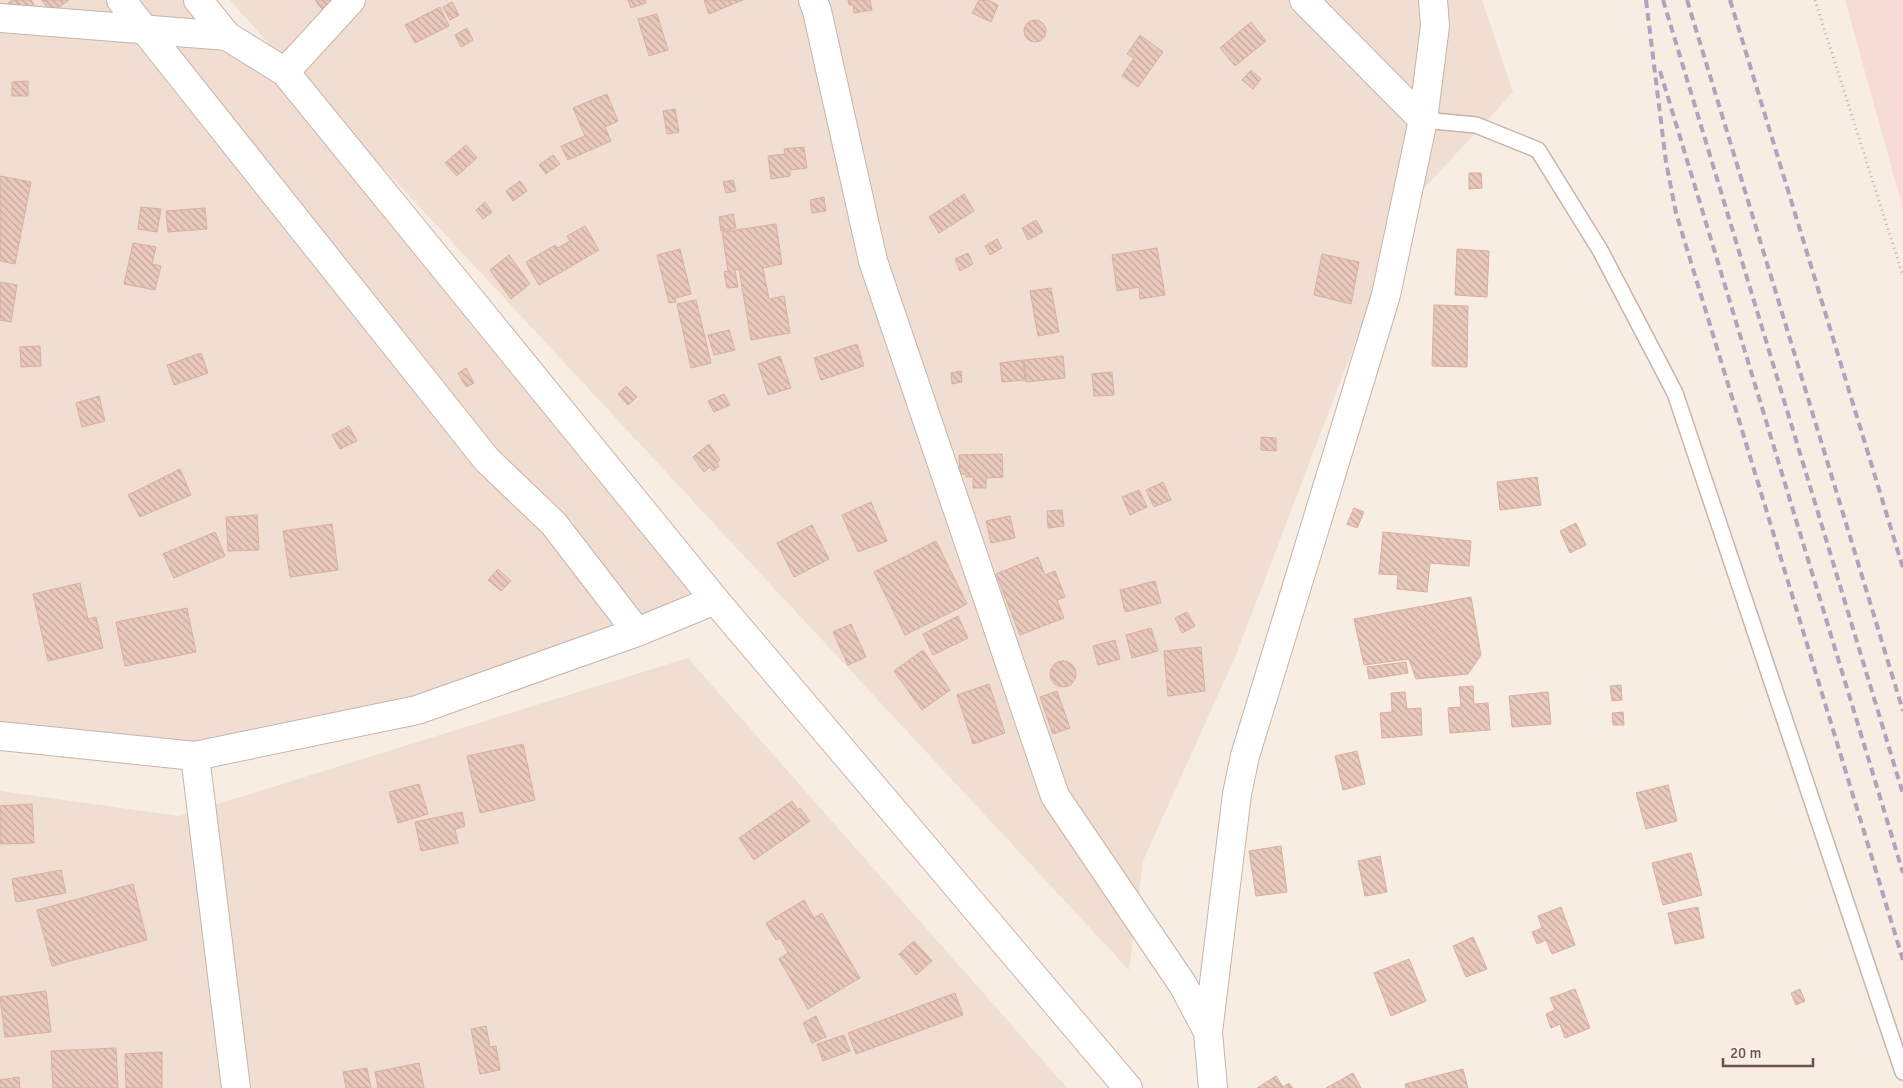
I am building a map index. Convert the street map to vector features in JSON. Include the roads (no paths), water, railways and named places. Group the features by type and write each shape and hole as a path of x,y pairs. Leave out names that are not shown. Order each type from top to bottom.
{"street":[{"path":"120,0 487,460 554,524 637,632"},
{"path":"198,0 227,36 285,72 715,600 1128,1088"},
{"path":"285,72 351,0"},
{"path":"813,0 818,11 873,261 1055,796 1183,985 1208,1032"},
{"path":"1304,0 1423,120"},
{"path":"1213,1088 1208,1032 1236,794 1245,756 1386,295 1423,120 1435,26 1433,0"},
{"path":"0,18 227,36"},
{"path":"0,736 195,756 417,710 637,632 715,600"},
{"path":"195,756 236,1088"}],"lane":[{"path":"1423,120 1476,125 1538,150 1600,250 1675,393 1903,1072"}],"railway":[{"path":"1646,0 1666,162 1676,213 1903,960"},
{"path":"1663,0 1903,794"},
{"path":"1687,0 1903,711"},
{"path":"1730,0 1903,568"},
{"path":"1660,71 1903,873"}]}
